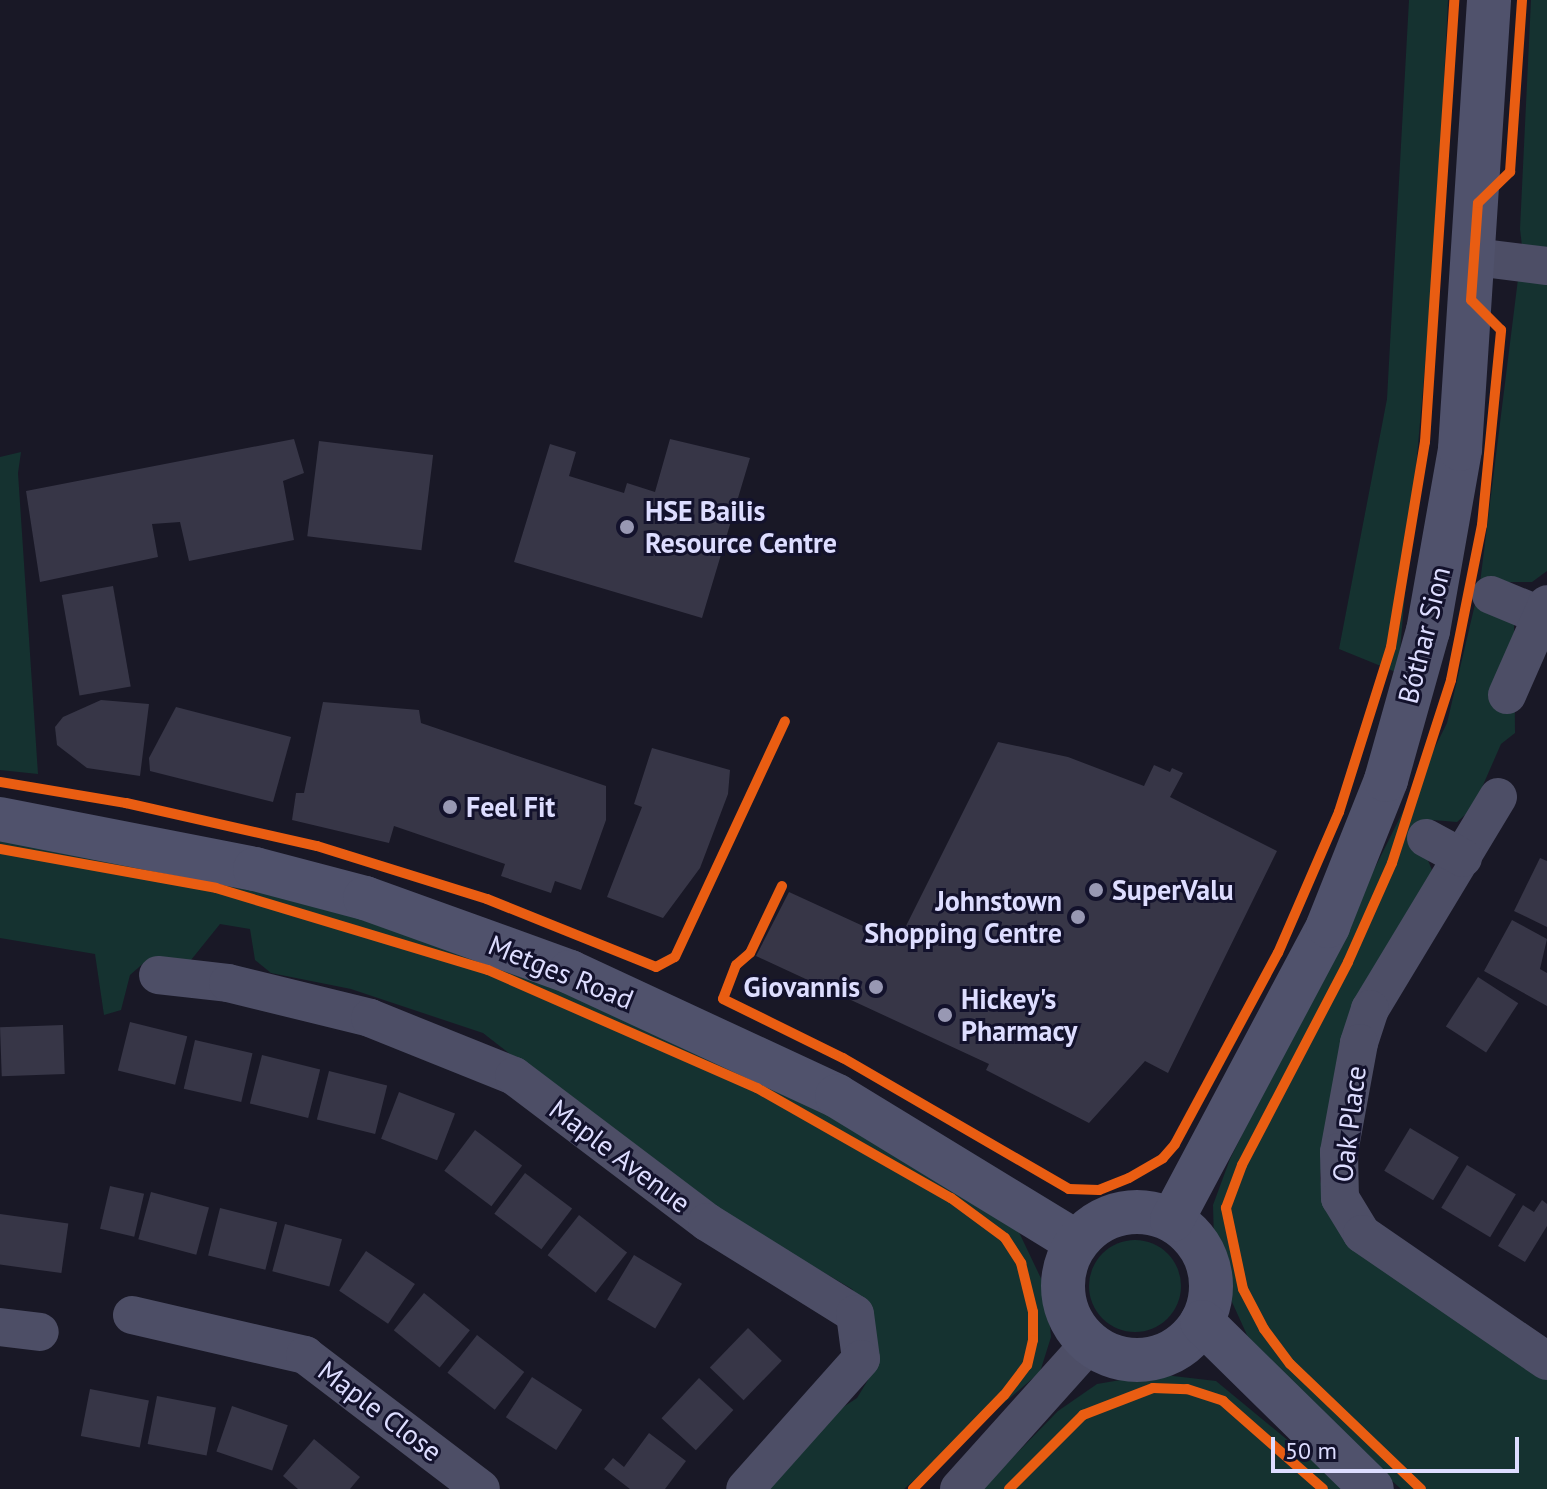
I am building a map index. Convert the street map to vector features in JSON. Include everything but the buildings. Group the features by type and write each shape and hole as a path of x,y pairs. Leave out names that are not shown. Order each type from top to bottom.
{"street":[{"name":"Bóthar Sion","path":"1172,1220 1328,926 1386,780 1446,544 1460,449 1475,257 1489,0"},
{"path":"1475,257 1547,266"},
{"path":"1491,595 1544,610 1507,695"},
{"name":"Oak Place","path":"1498,797 1370,1009 1359,1043 1339,1152 1340,1198 1362,1234 1545,1357"},
{"name":"Metges Road","path":"0,819 255,869 365,898 570,972 837,1096 1076,1242"},
{"path":"1426,838 1463,858"},
{"name":"Maple Avenue","path":"158,975 228,983 370,1018 514,1076 707,1222 855,1314 861,1359 745,1489"},
{"path":"1139,1211 1172,1220 1195,1238 1206,1258 1211,1288 1202,1322 1177,1349 1150,1359 1122,1359 1090,1343 1068,1315 1063,1293 1066,1263 1076,1242 1089,1228 1120,1213 1139,1211"},
{"name":"Maple Close","path":"132,1315 305,1355 481,1489"},
{"path":"1202,1322 1372,1489"},
{"path":"0,1327 40,1332"},
{"path":"959,1489 1090,1343"}],"green space":[{"path":"1409,0 1448,0 1436,240 1398,673 1339,649 1387,399"},
{"path":"1531,0 1547,0 1547,248 1522,246 1520,229"},
{"path":"1518,279 1547,279 1547,571 1532,582 1501,582 1514,623 1515,733 1501,744 1473,808 1457,822 1433,820 1420,841 1432,870 1324,1139 1320,1178 1326,1211 1547,1378 1547,1489 1401,1489 1294,1392 1247,1335 1227,1291 1214,1241 1213,1205 1230,1159 1447,723 1480,583"},
{"path":"21,452 18,473 38,774 0,770 0,457"},
{"path":"0,835 395,921 778,1081 1015,1224 1047,1291 1051,1337 1040,1372 904,1489 764,1489 819,1423 857,1398 868,1380 869,1315 852,1289 691,1195 483,1033 351,989 271,973 255,960 250,929 220,924 191,960 146,961 130,975 121,1010 104,1015 95,954 0,938"},
{"path":"1135,1240 1153,1243 1168,1253 1178,1268 1181,1286 1178,1304 1168,1319 1153,1329 1135,1332 1117,1329 1102,1319 1092,1304 1089,1286 1092,1268 1102,1253 1117,1243"},
{"path":"1156,1374 1216,1381 1347,1489 982,1489 1058,1411 1097,1384"}],"cycle path":[{"path":"782,886 750,953 736,965 723,999 843,1058 1069,1189 1099,1190 1129,1178 1163,1158 1175,1144 1278,953 1339,812 1391,647 1425,442 1454,0"},
{"path":"1421,1489 1290,1364 1264,1329 1243,1289 1226,1208 1242,1165 1348,962 1392,863 1451,680 1482,525 1501,330 1471,300 1478,203 1510,172 1522,0"},
{"path":"0,782 126,803 317,846 487,899 656,967 675,957 785,721"},
{"path":"0,849 216,888 488,970 757,1088 951,1198 1005,1238 1021,1263 1033,1312 1033,1340 1027,1365 1004,1395 913,1489"},
{"path":"1009,1489 1083,1415 1153,1388 1187,1389 1223,1401 1323,1489"}],"place":[{"name":"HSE Bailis Resource Centre","path":"627,527"},
{"name":"Feel Fit","path":"450,807"},
{"name":"SuperValu","path":"1096,890"},
{"name":"Johnstown Shopping Centre","path":"1078,917"},
{"name":"Giovannis","path":"876,987"},
{"name":"Hickey's Pharmacy","path":"945,1015"}]}
